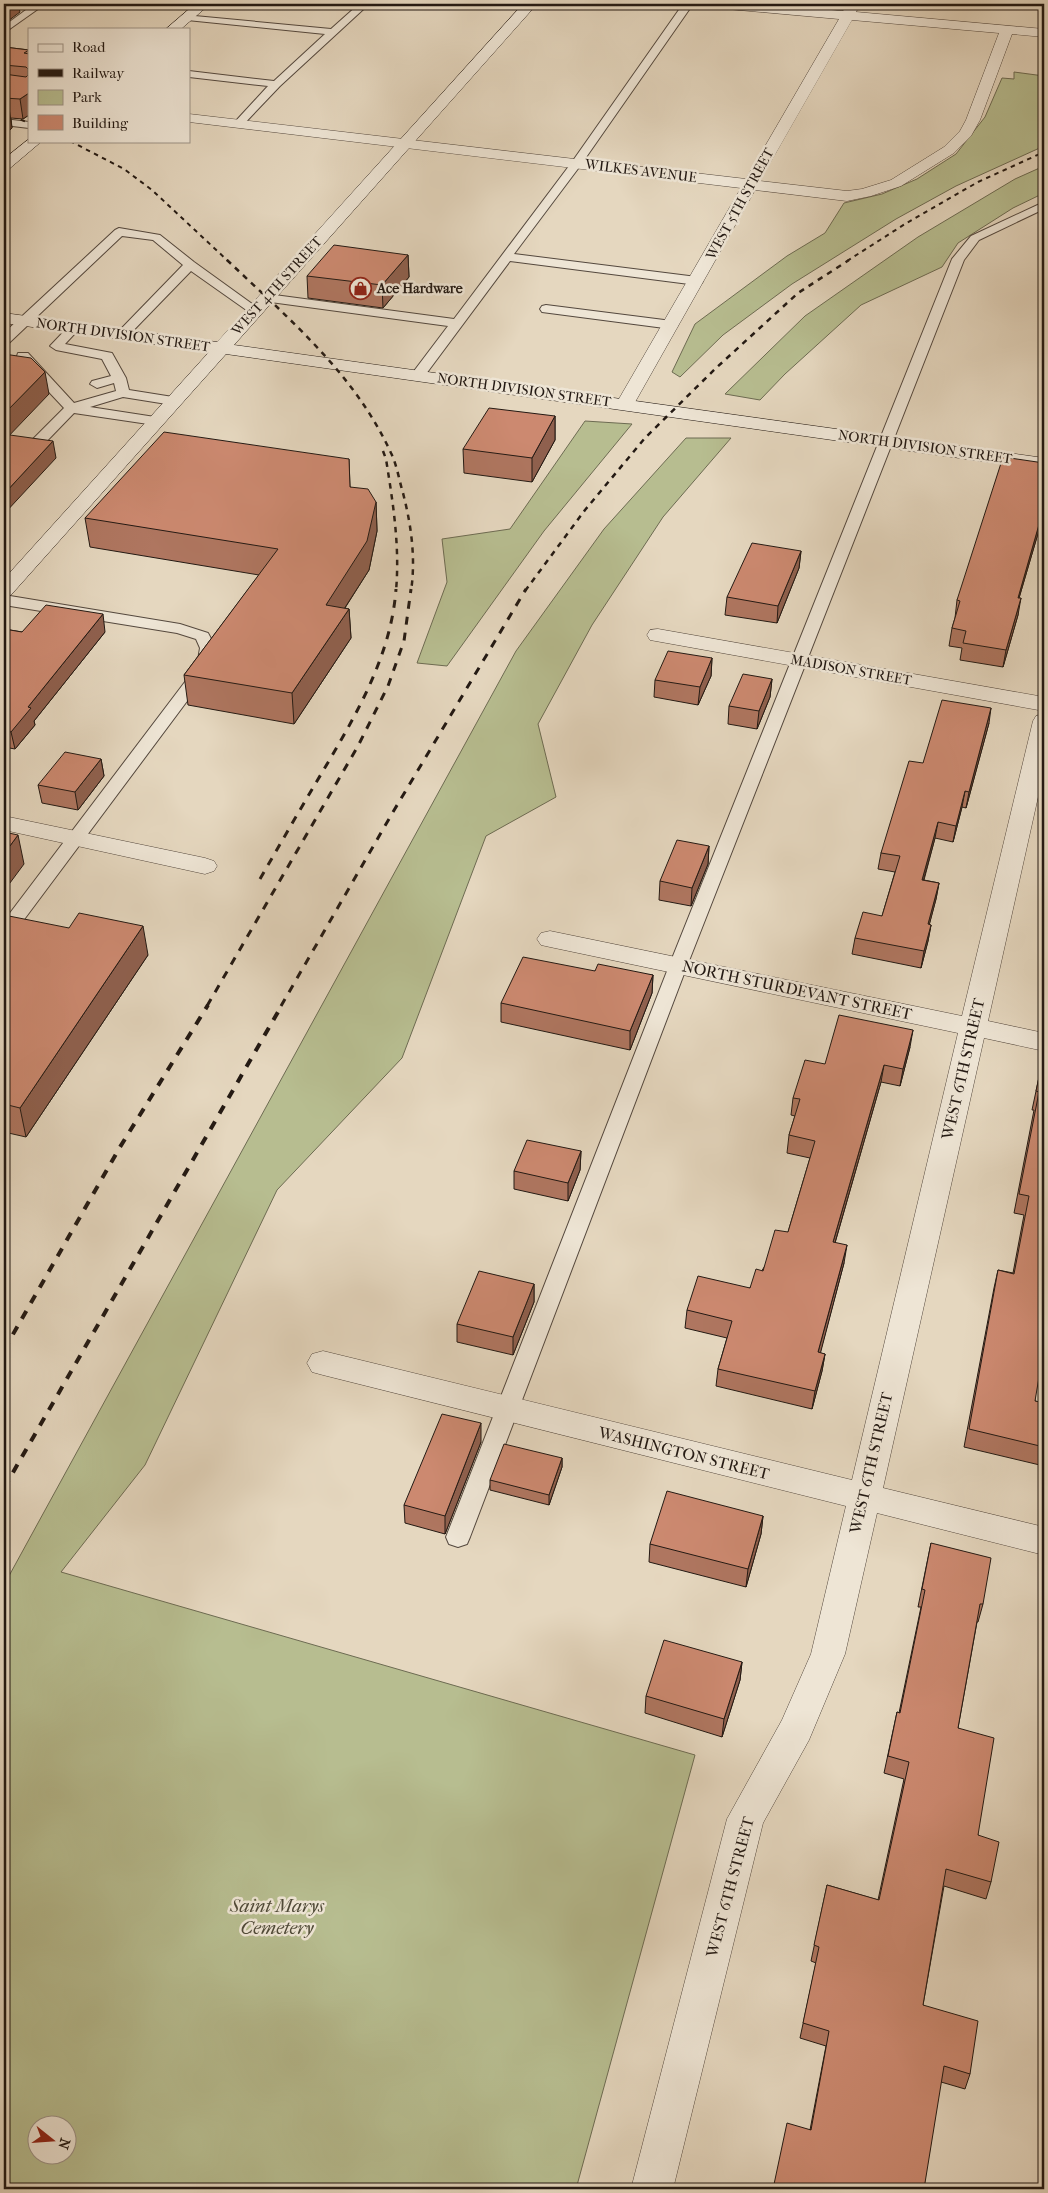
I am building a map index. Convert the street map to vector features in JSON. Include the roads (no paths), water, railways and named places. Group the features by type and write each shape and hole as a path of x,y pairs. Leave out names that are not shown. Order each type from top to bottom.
{"street":[{"path":"174,28 203,4"},
{"name":"WEST 4TH STREET","path":"4,591 530,4"},
{"path":"716,4 850,10 1044,33"},
{"name":"WEST 5TH STREET","path":"626,404 850,10"},
{"name":"WILKES AVENUE","path":"190,118 847,196 896,183 949,150 966,133 973,120 1007,30"},
{"path":"4,166 34,142"},
{"name":"NORTH DIVISION STREET","path":"4,318 1044,464"},
{"name":"MADISON STREET","path":"658,634 1044,704"},
{"name":"WEST 6TH STREET","path":"652,2189 746,1819 796,1729 828,1654 1044,721"},
{"path":"4,823 206,866"},
{"name":"NORTH STURDEVANT STREET","path":"550,939 1044,1042"},
{"name":"WASHINGTON STREET","path":"323,1363 1044,1541"}],"lane":[{"path":"4,30 40,4"},
{"path":"238,124 276,84 364,4"},
{"path":"418,375 576,164 688,4"},
{"path":"187,17 332,32"},
{"path":"190,74 276,84"},
{"path":"4,122 28,124"},
{"path":"458,1537 678,966 958,259 975,238 1044,205"},
{"path":"4,340 119,232 156,237 190,265 256,311"},
{"path":"507,257 697,282"},
{"path":"122,335 190,265"},
{"path":"267,298 457,323"},
{"path":"546,309 672,325"},
{"path":"56,346 74,328"},
{"path":"124,393 119,378 107,356 56,346 18,355 71,408 155,421"},
{"path":"92,366 110,362"},
{"path":"43,378 59,374"},
{"path":"97,384 119,378"},
{"path":"57,393 72,390"},
{"path":"38,442 71,408 124,393 173,401"},
{"path":"4,600 180,629 202,636 208,648 205,666 4,933"}],"railway":[{"path":"4,113 28,123"},
{"path":"72,142 124,169 152,190 228,261"},
{"path":"847,261 905,224 978,182 1044,152"},
{"path":"227,260 318,349 359,398 376,424 393,458 406,505 413,554 411,591"},
{"path":"525,591 585,510 645,438 715,369 798,293 849,260"},
{"path":"383,451 386,459 395,525 396,591"},
{"path":"260,879 368,689 386,640 393,615 396,589"},
{"path":"207,1006 358,746 388,686 404,641 411,589"},
{"path":"281,1006 393,812 526,589"},
{"path":"4,1350 120,1147 208,1005"},
{"path":"4,1488 282,1005"}],"place":[{"name":"Ace Hardware","path":"361,288"}],"park label":[{"name":"Saint Marys Cemetery","path":"277,1917"}]}
